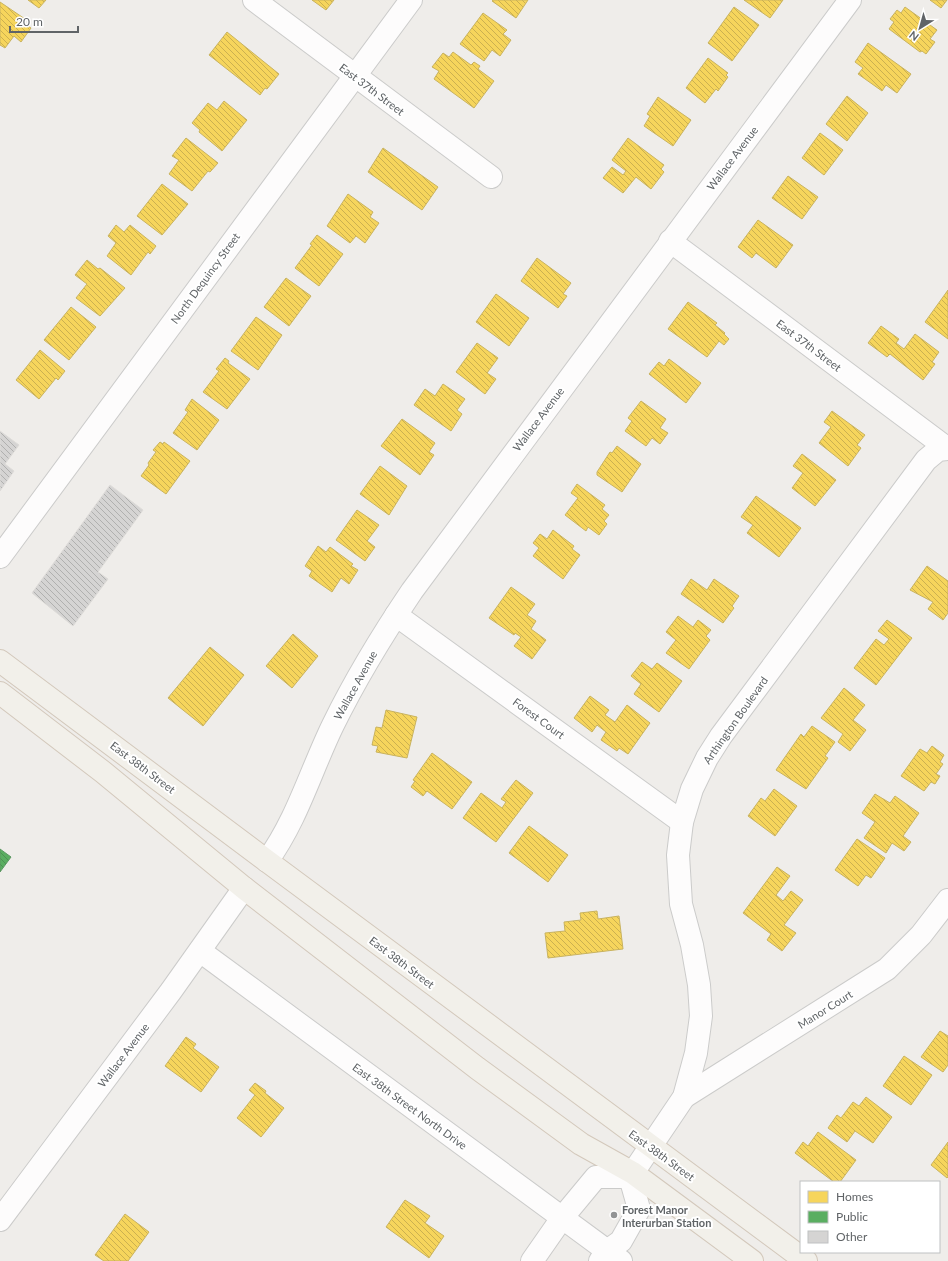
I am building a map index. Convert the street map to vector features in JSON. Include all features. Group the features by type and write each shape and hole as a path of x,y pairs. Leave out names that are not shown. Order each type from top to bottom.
{"main road":[{"name":"East 38th Street","path":"0,661 806,1261"},
{"path":"0,693 103,772 244,888 476,1068 581,1144 631,1175 752,1261"}],"street":[{"name":"East 37th Street","path":"254,0 491,177"},
{"name":"North Dequincy Street","path":"0,556 411,0"},
{"name":"Wallace Avenue","path":"267,861 290,824 322,750 346,700 396,615 445,544 850,0"},
{"name":"East 37th Street","path":"670,242 948,449"},
{"name":"Arthington Boulevard","path":"631,1175 684,1097 696,1053 701,1016 696,964 678,886 678,855 682,822 696,778 713,748 926,460 938,450 948,449"},
{"name":"Forest Court","path":"396,615 682,822"},
{"name":"Wallace Avenue","path":"0,1220 200,951 244,888"},
{"name":"Manor Court","path":"684,1097 887,969 921,935 948,900"},
{"name":"East 38th Street North Drive","path":"200,951 562,1218 609,1258"},
{"path":"532,1261 562,1218 596,1177 631,1175 639,1209 621,1241 609,1258"}],"building: Homes":[{"path":"28,0 46,0 39,8"},
{"path":"312,0 334,0 326,10"},
{"path":"528,0 516,18 492,1"},
{"path":"744,0 783,0 770,18"},
{"path":"930,0 947,0 941,8"},
{"path":"0,2 25,19 23,22 31,28 21,42 14,36 5,48 0,45"},
{"path":"734,7 759,25 732,61 708,43"},
{"path":"905,7 937,30 930,39 935,42 926,54 922,51 920,52 889,29 894,22 890,19 897,10 901,13"},
{"path":"483,13 507,30 503,34 511,40 500,56 492,50 484,61 460,44"},
{"path":"227,32 279,74 260,95 209,55"},
{"path":"868,43 911,74 897,93 886,85 882,91 858,74 863,68 855,62"},
{"path":"453,52 471,65 474,62 480,66 478,69 494,81 474,108 434,79 439,71 432,67 443,53 449,57"},
{"path":"708,58 728,73 726,75 728,77 718,91 716,89 705,103 686,88"},
{"path":"847,96 868,113 847,141 826,124"},
{"path":"658,97 691,120 673,146 644,126 650,116 647,114"},
{"path":"224,101 247,120 222,151 199,132 200,130 192,123 208,103 217,110"},
{"path":"820,133 843,150 824,175 802,158"},
{"path":"186,138 218,163 210,172 208,171 192,191 169,174 179,160 172,156"},
{"path":"628,138 664,165 661,169 664,172 651,189 636,177 623,193 603,178 612,167 623,175 626,171 612,160"},
{"path":"383,148 438,187 422,210 368,172"},
{"path":"788,176 818,197 802,219 772,198"},
{"path":"162,184 188,204 162,235 137,216"},
{"path":"348,194 373,212 370,217 379,223 365,243 356,236 350,243 327,226"},
{"path":"758,220 793,245 776,268 756,253 752,258 738,247"},
{"path":"116,225 124,232 130,225 156,246 150,254 148,252 131,275 107,256 116,243 108,236"},
{"path":"317,235 343,254 319,286 295,268 312,245 310,244"},
{"path":"537,258 571,283 563,294 567,296 558,308 521,281"},
{"path":"87,260 98,269 100,268 125,288 100,316 76,298 87,284 75,275"},
{"path":"286,278 311,296 289,326 264,307"},
{"path":"948,290 948,339 925,322"},
{"path":"496,294 529,318 509,346 476,322"},
{"path":"688,302 717,323 715,325 725,333 724,334 729,339 724,345 719,341 707,357 668,329"},
{"path":"71,307 96,327 69,360 44,340"},
{"path":"256,317 282,335 258,370 231,351"},
{"path":"881,326 899,339 896,343 904,349 915,334 939,352 932,362 935,364 923,380 890,354 887,357 868,343"},
{"path":"477,343 498,358 487,373 496,379 485,394 456,372"},
{"path":"40,350 65,371 58,380 56,378 39,399 16,380"},
{"path":"225,358 229,361 228,363 250,379 227,409 203,392 219,371 216,369"},
{"path":"669,359 701,383 686,403 649,374 659,362 664,366"},
{"path":"443,384 465,399 457,410 462,414 451,431 414,405 425,389 435,396"},
{"path":"192,399 219,420 197,450 173,433 188,412 185,410"},
{"path":"641,401 666,419 660,428 668,433 660,444 652,438 646,446 625,431 632,421 628,418"},
{"path":"832,411 865,435 857,445 861,448 848,466 819,443 831,427 824,422"},
{"path":"402,419 435,443 429,452 434,455 420,475 381,446"},
{"path":"160,442 163,444 164,442 190,461 166,494 141,476 156,452 153,450"},
{"path":"617,446 641,464 622,492 597,475 597,472 610,452 612,453"},
{"path":"802,454 836,480 815,506 792,488 803,473 793,466"},
{"path":"380,466 407,486 389,515 360,494"},
{"path":"577,484 605,505 602,509 609,515 604,521 607,524 599,535 588,527 586,531 565,515 578,498 571,493"},
{"path":"756,496 801,528 779,557 747,533 753,525 741,517"},
{"path":"357,510 379,525 367,541 375,547 365,561 336,540"},
{"path":"553,530 574,546 572,549 580,555 563,579 533,556 539,548 533,543 540,534 547,539"},
{"path":"318,546 326,552 330,547 353,564 351,566 358,570 349,584 341,578 332,592 309,576 312,571 305,566"},
{"path":"927,566 948,581 948,613 943,620 928,609 933,602 910,590"},
{"path":"691,579 707,590 714,579 739,596 732,606 734,608 723,623 681,594"},
{"path":"511,587 535,604 527,615 536,621 531,629 546,640 532,659 514,646 521,637 515,633 514,635 489,618"},
{"path":"678,616 693,627 698,620 711,630 706,636 710,640 689,669 666,653 676,640 666,632"},
{"path":"887,620 912,638 876,685 854,668 876,639 884,645 889,639 878,631"},
{"path":"293,634 318,656 292,688 266,666"},
{"path":"210,647 244,675 203,726 168,698"},
{"path":"642,662 652,669 657,663 682,681 659,712 634,694 641,684 631,676"},
{"path":"844,688 865,705 853,720 866,730 850,751 838,742 843,734 821,718"},
{"path":"590,696 609,710 605,715 615,722 627,705 650,723 628,754 619,748 617,751 601,740 606,732 597,725 592,732 574,718"},
{"path":"386,710 417,717 407,758 376,752 378,746 372,745 376,727 382,728"},
{"path":"812,726 835,742 825,756 828,758 806,789 776,770 801,734 804,737"},
{"path":"932,746 944,755 940,762 943,764 936,774 940,776 935,784 931,782 924,791 901,776 920,749 927,753"},
{"path":"432,753 472,782 452,809 427,791 423,796 411,787 415,781 413,780"},
{"path":"516,780 533,793 496,842 463,818 481,793 502,808 506,802 501,799"},
{"path":"774,789 797,806 775,836 748,816 761,798 765,801"},
{"path":"875,794 890,803 895,796 919,813 903,836 911,842 904,851 892,843 886,853 864,838 875,822 862,813"},
{"path":"529,826 568,855 548,882 509,853"},
{"path":"857,839 885,858 871,878 866,875 858,886 835,870"},
{"path":"777,867 790,876 776,895 783,901 791,891 803,900 784,925 796,933 782,951 767,940 771,934 743,913"},
{"path":"597,911 598,919 619,916 623,949 548,958 545,933 565,931 564,922 581,920 580,913"},
{"path":"940,1031 948,1036 948,1065 943,1072 921,1057"},
{"path":"186,1037 196,1044 193,1048 219,1067 201,1092 165,1066"},
{"path":"904,1056 932,1075 911,1105 883,1086"},
{"path":"255,1083 284,1108 261,1137 237,1118 255,1095 249,1090"},
{"path":"866,1097 892,1117 873,1143 855,1131 847,1142 828,1128 837,1115 841,1118 853,1102 859,1106"},
{"path":"818,1132 856,1160 841,1181 833,1181 795,1153 803,1142 808,1146"},
{"path":"948,1142 948,1177 947,1178 931,1165"},
{"path":"405,1200 430,1216 425,1223 444,1236 429,1258 386,1227"},
{"path":"125,1214 149,1232 128,1261 104,1261 95,1255"}],"building: Public":[{"path":"0,849 11,857 0,872"}],"building: Other":[{"path":"0,431 19,445 5,464 14,471 0,491"},
{"path":"110,485 143,510 98,572 108,579 73,626 32,593"}],"place":[{"name":"Forest Manor Interurban Station","path":"614,1215"}]}
